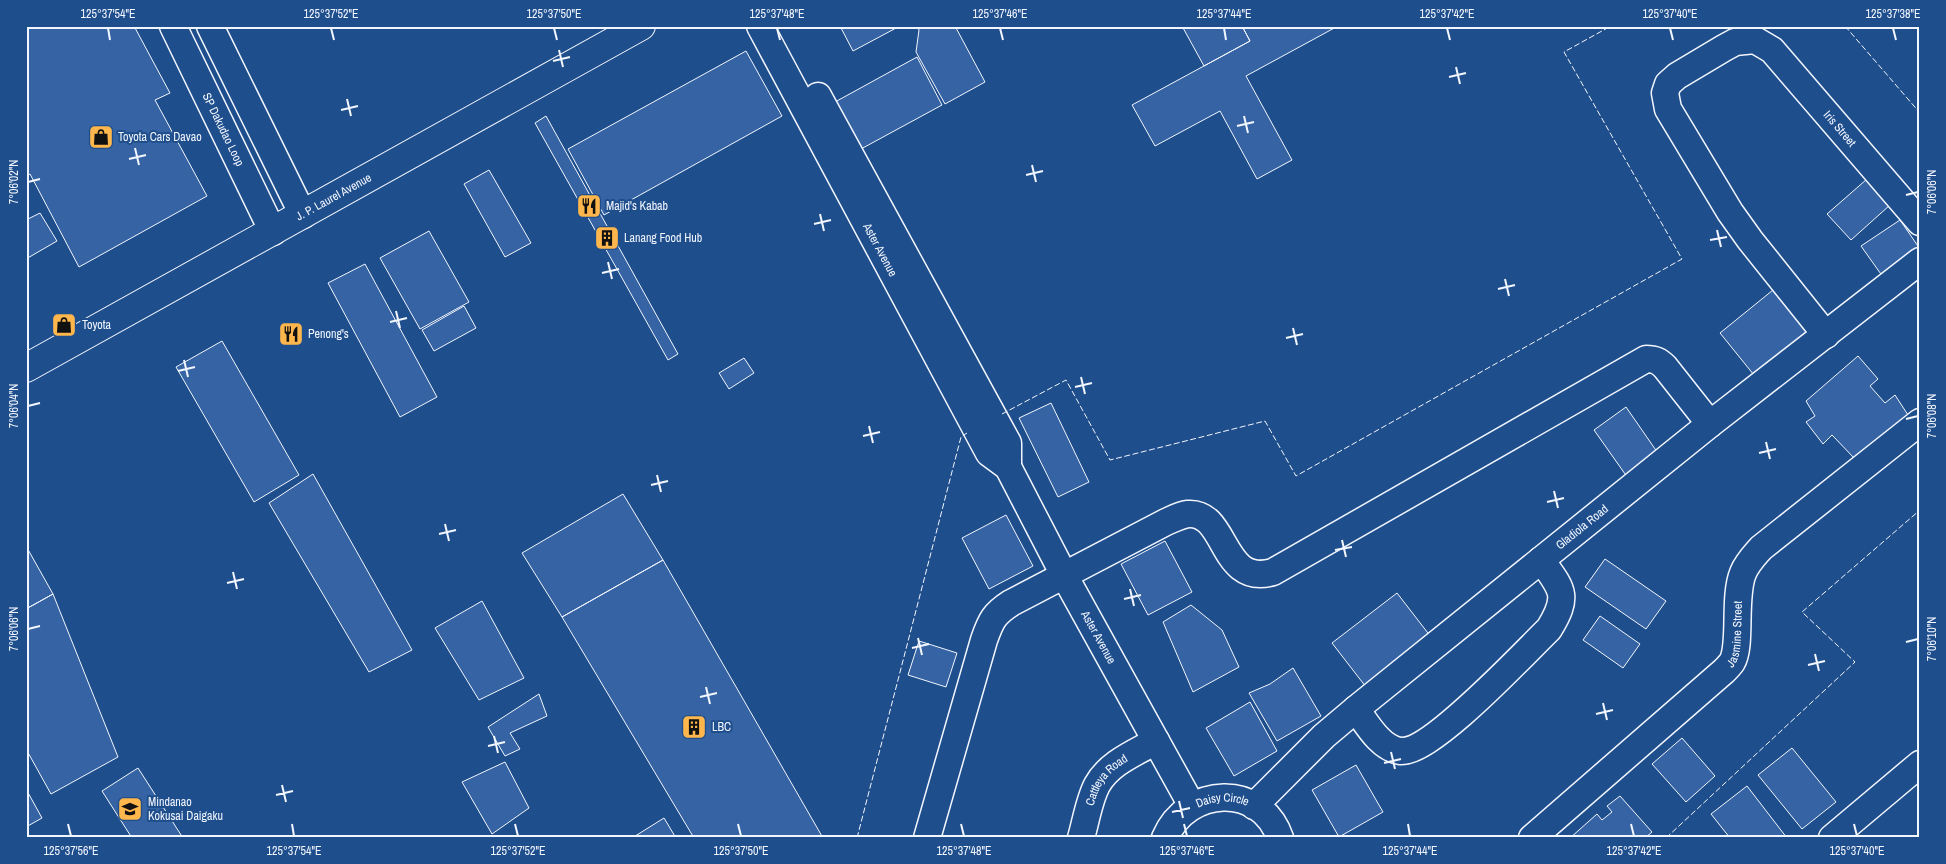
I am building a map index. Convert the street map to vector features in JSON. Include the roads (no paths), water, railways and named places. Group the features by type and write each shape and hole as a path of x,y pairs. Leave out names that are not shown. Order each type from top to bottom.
{"main road":[{"name":"J. P. Laurel Avenue","path":"26,368 641,26"}],"street":[{"name":"SP Dakudao Loop","path":"173,26 273,232"},
{"path":"210,26 303,215"},
{"name":"Aster Avenue","path":"760,26 848,170 979,412 989,453 1008,467 1064,575 1192,806"},
{"name":"Aster Avenue","path":"780,26 848,170"},
{"name":"Iris Street","path":"1826,335 1762,256 1730,212 1672,115 1666,101 1665,93 1668,84 1677,76 1735,42 1755,40 1772,50 1920,222"},
{"name":"Gladiola Road","path":"1254,806 1305,754 1356,709 1710,424 1920,261"},
{"path":"927,838 990,623 996,614 1011,603 1166,522 1188,514 1198,515 1207,521 1243,570 1256,574 1273,572 1646,359 1660,361 1710,424"},
{"name":"Jasmine Street","path":"1532,838 1724,670 1733,660 1736,647 1737,603 1742,574 1748,562 1761,548 1920,422"},
{"path":"1356,709 1379,739 1389,748 1401,751 1427,741 1446,727 1549,628 1560,612 1562,598 1560,586 1541,560"},
{"name":"Cattleya Road","path":"1082,838 1096,787 1103,776 1122,761 1156,741"},
{"path":"1832,838 1860,829 1920,764"},
{"name":"Daisy Circle","path":"1166,838 1175,820 1192,806 1207,799 1223,797 1244,801 1254,806 1272,821 1280,838"}],"place":[{"name":"Toyota Cars Davao","path":"101,137"},
{"name":"Majid's Kabab","path":"589,206"},
{"name":"Lanang Food Hub","path":"607,238"},
{"name":"Toyota","path":"64,325"},
{"name":"Penong's","path":"291,334"},
{"name":"LBC","path":"694,727"},
{"name":"Mindanao Kokusai Daigaku","path":"130,809"}]}
